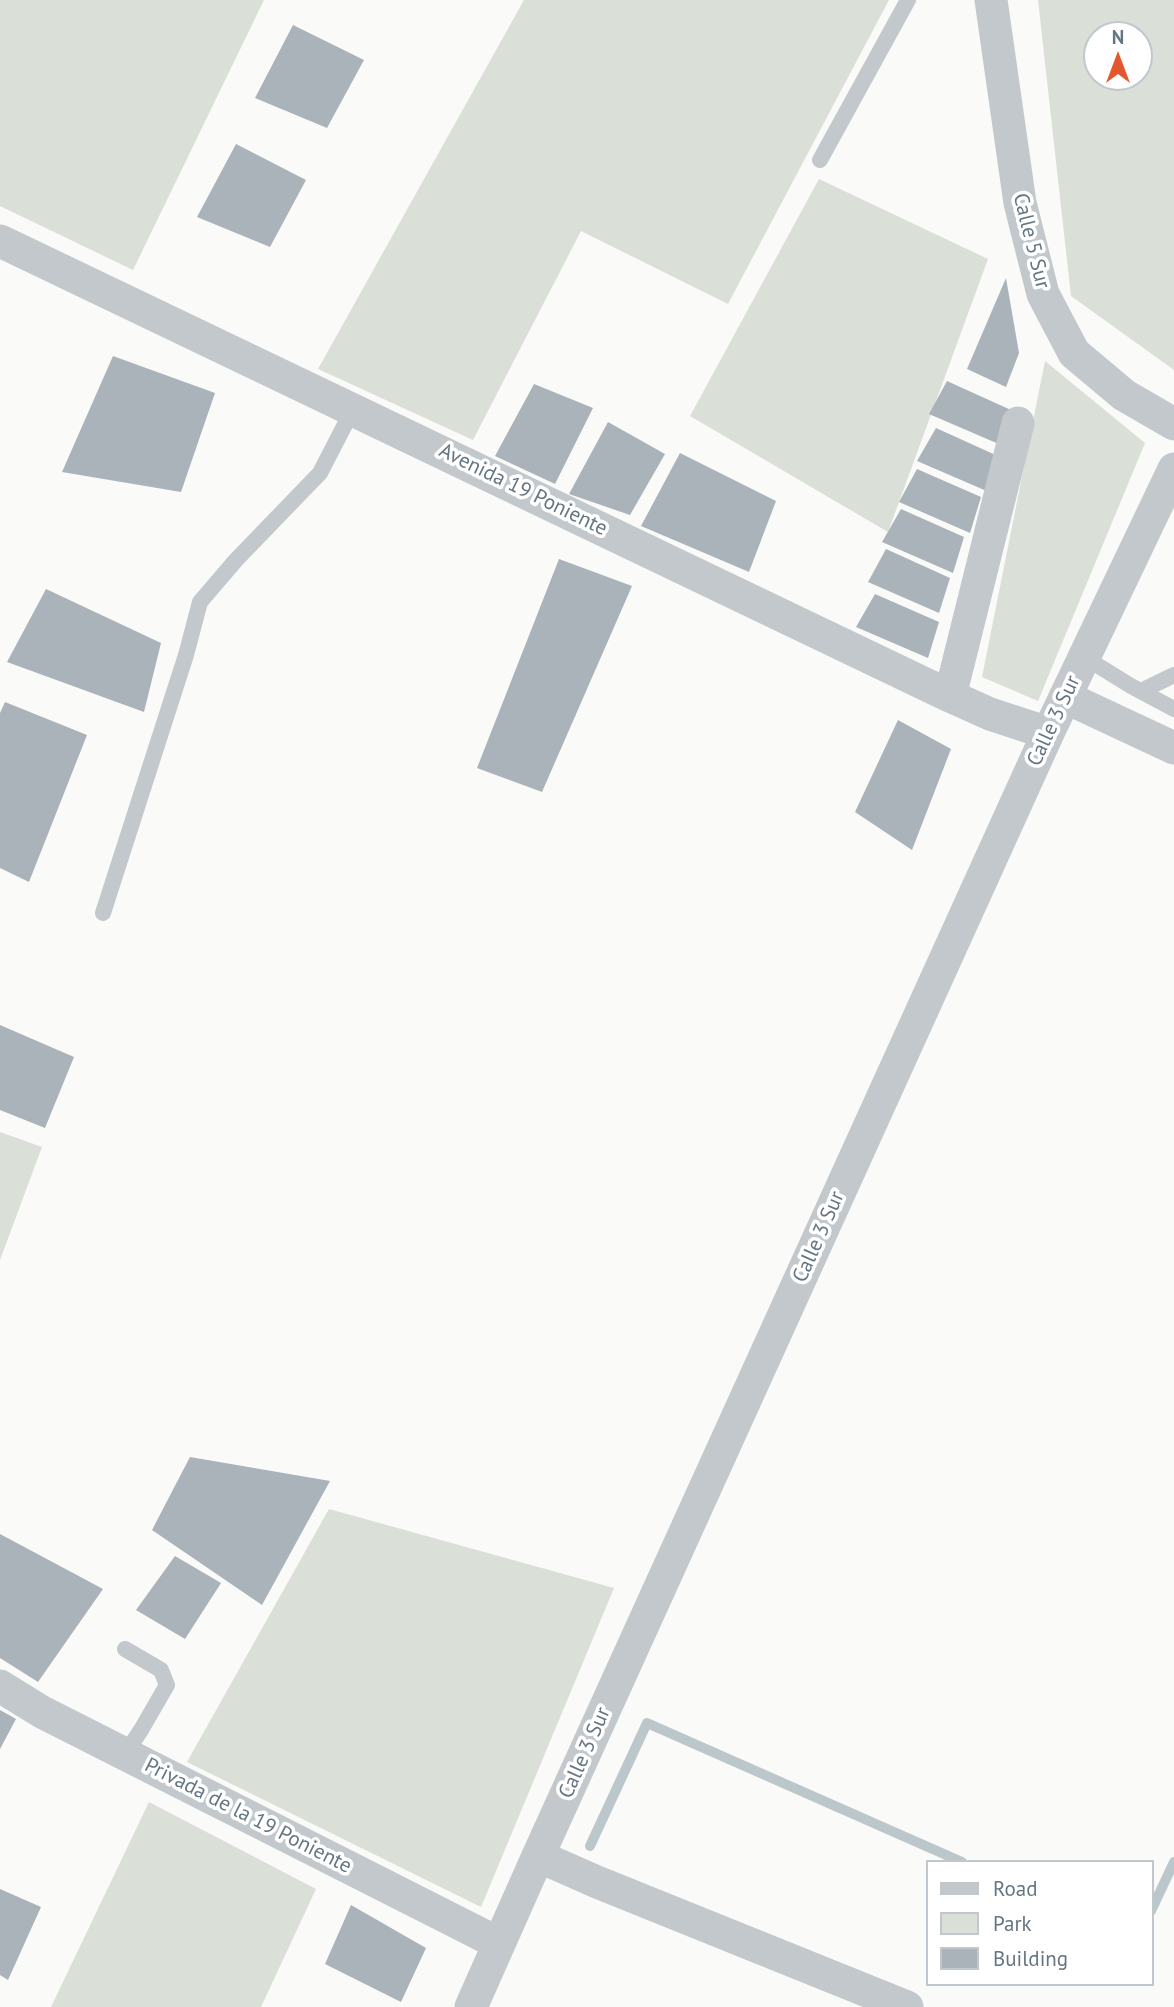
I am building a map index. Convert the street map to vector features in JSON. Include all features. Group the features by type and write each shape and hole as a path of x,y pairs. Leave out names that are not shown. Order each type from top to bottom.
{"street":[{"name":"Calle 5 Sur","path":"991,0 1020,203 1043,294 1074,353 1124,395 1174,424"},
{"name":"Avenida 19 Poniente","path":"0,241 950,696 1048,733"},
{"path":"950,696 1018,423"},
{"name":"Calle 3 Sur","path":"471,2007 1048,733 1174,469"},
{"path":"1065,697 1174,748"},
{"name":"Privada de la 19 Poniente","path":"0,1686 42,1712 498,1943"},
{"path":"538,1856 907,2007"}],"lane":[{"path":"820,160 908,0"},
{"path":"103,913 186,655 200,602 236,560 320,474 353,409"},
{"path":"1084,657 1174,709"},
{"path":"1141,691 1174,675"},
{"path":"125,1648 161,1670 167,1685 125,1754"}],"green space":[{"path":"0,0 264,0 133,270 0,206"},
{"path":"524,0 889,0 728,304 581,231 473,440 318,369"},
{"path":"1038,0 1174,0 1174,370 1071,296"},
{"path":"819,179 988,259 888,532 690,416"},
{"path":"1045,361 1145,443 1038,701 982,677"},
{"path":"0,1132 42,1147 0,1260"},
{"path":"329,1509 614,1588 481,1907 187,1762"},
{"path":"149,1802 316,1889 261,2007 51,2007"}],"building":[{"path":"293,25 364,60 327,128 255,98"},
{"path":"236,144 306,180 270,247 197,217"},
{"path":"1006,278 1019,353 1006,387 967,369"},
{"path":"113,356 215,393 181,492 62,472"},
{"path":"947,381 1011,410 1001,445 929,414"},
{"path":"534,384 593,408 555,484 495,456"},
{"path":"608,422 665,454 630,515 569,494"},
{"path":"936,428 1000,457 989,492 917,461"},
{"path":"680,453 776,501 749,572 641,526"},
{"path":"917,469 981,497 970,533 899,502"},
{"path":"901,509 964,537 953,573 882,542"},
{"path":"886,549 950,578 939,613 868,582"},
{"path":"559,559 632,586 542,792 477,768"},
{"path":"46,589 161,643 144,712 7,662"},
{"path":"875,594 939,622 928,658 856,627"},
{"path":"5,702 87,735 29,882 0,868 0,713"},
{"path":"898,720 951,749 912,850 855,812"},
{"path":"0,1025 74,1057 45,1128 0,1110"},
{"path":"190,1457 330,1481 262,1605 152,1530"},
{"path":"0,1534 103,1589 38,1682 0,1658"},
{"path":"175,1556 221,1583 185,1639 136,1610"},
{"path":"0,1710 16,1719 0,1749"},
{"path":"0,1889 41,1907 8,1980 0,1975"},
{"path":"351,1905 426,1948 401,2002 325,1964"}],"waterway":[{"path":"590,1846 647,1723 957,1860"},
{"path":"1153,1907 1174,1862"}]}
